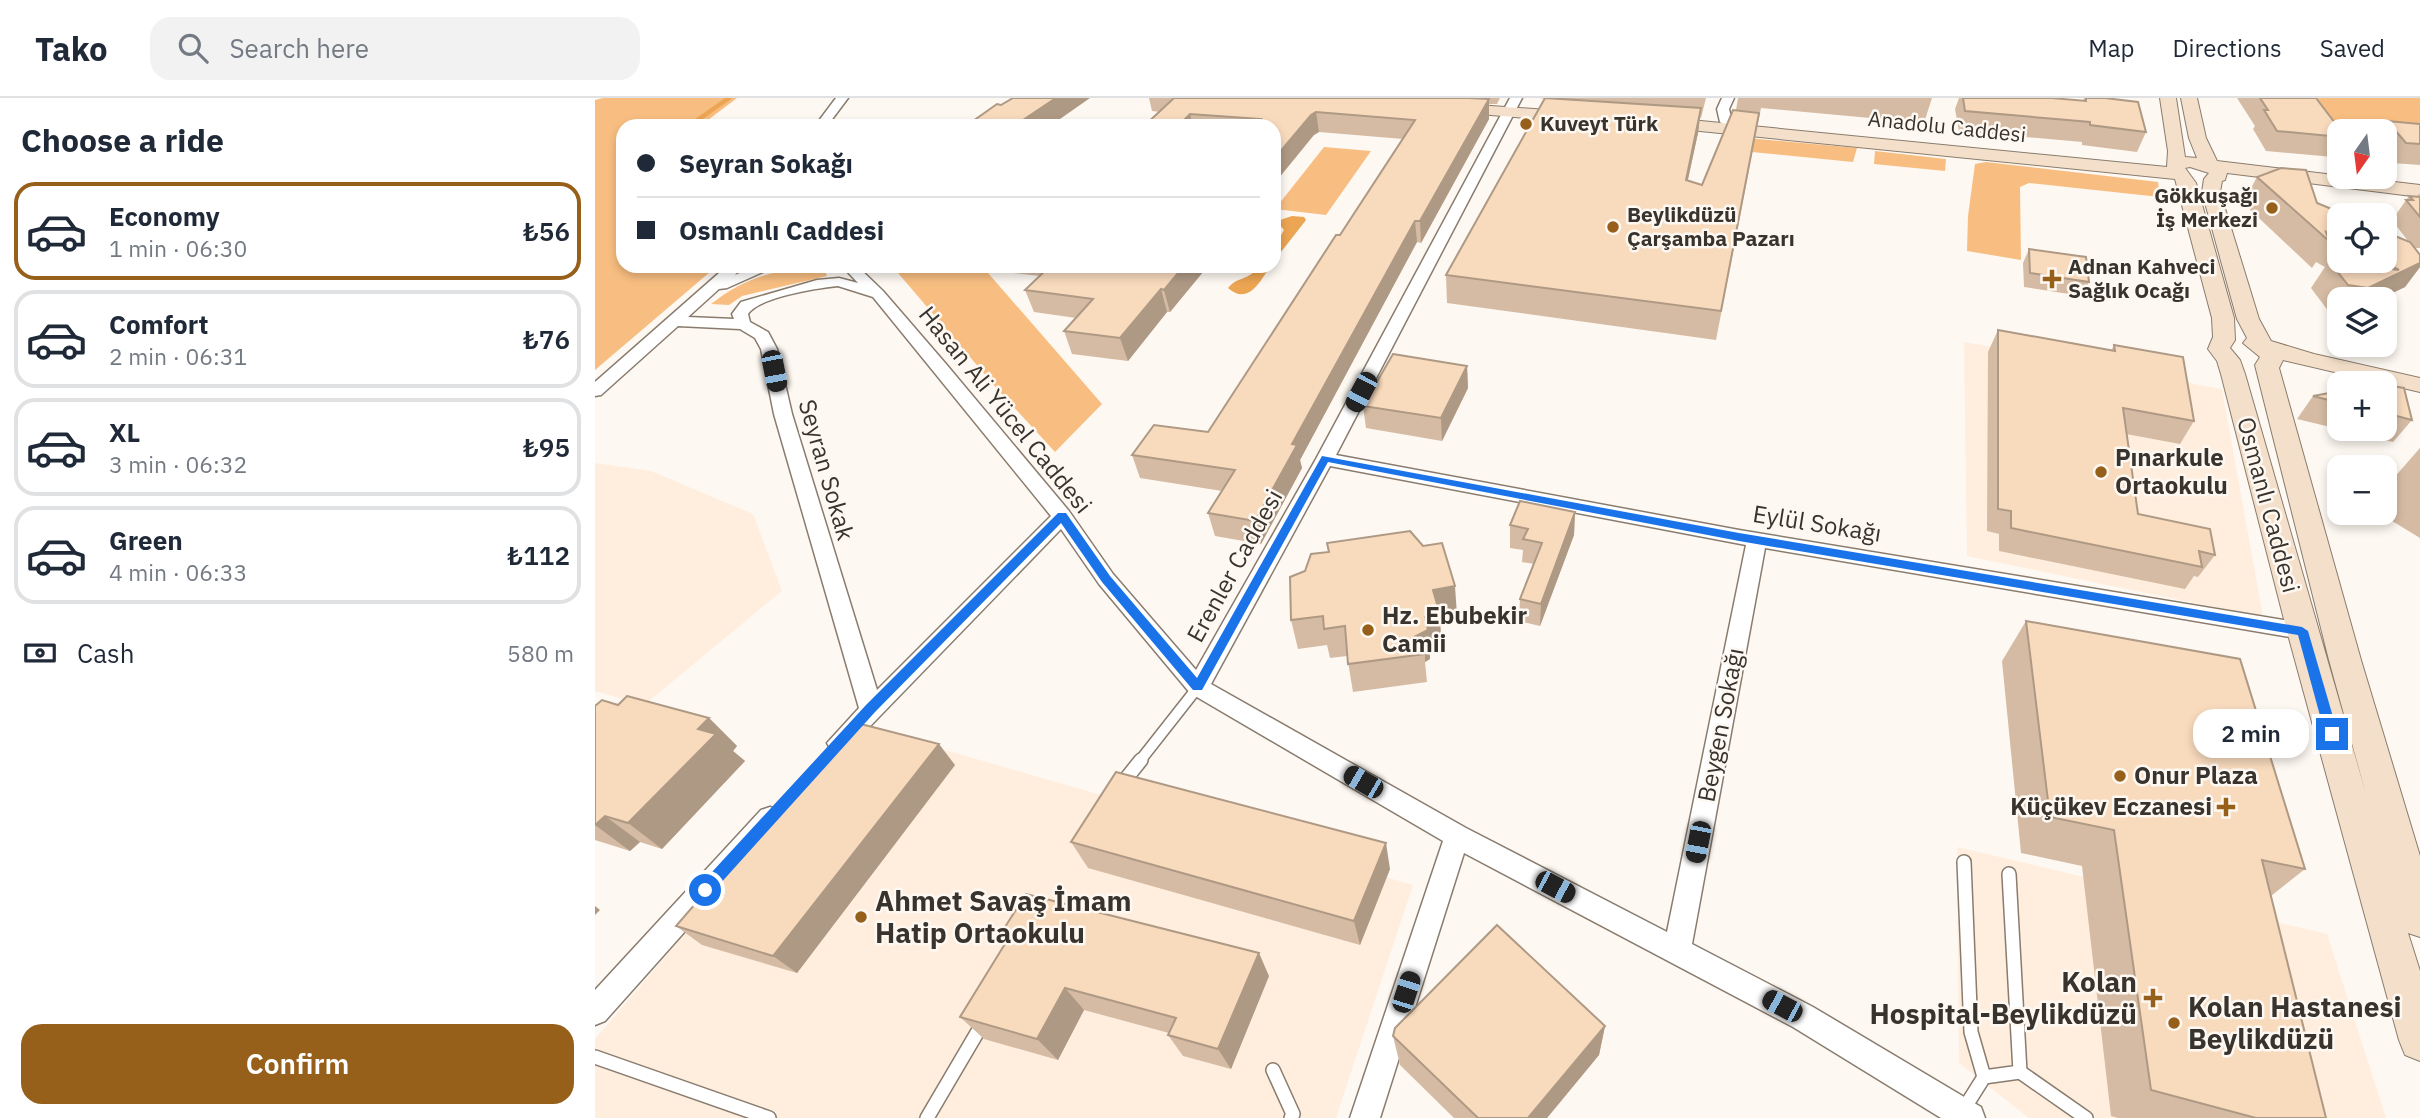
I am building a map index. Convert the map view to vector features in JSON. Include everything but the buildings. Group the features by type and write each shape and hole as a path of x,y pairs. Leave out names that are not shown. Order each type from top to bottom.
{"main road":[{"name":"Osmanlı Caddesi","path":"2168,98 2178,170 2187,183 2223,318 2225,348 2302,631 2420,1040"},
{"name":"Osmanlı Caddesi","path":"2189,98 2203,155 2213,175 2211,192 2248,319 2264,356 2345,660 2420,919"},
{"path":"1436,105 1512,106 1595,116"},
{"name":"Anadolu Caddesi","path":"1646,119 2213,175"},
{"path":"2213,175 2420,191"},
{"path":"2213,175 2420,197"},
{"path":"2225,348 2251,366 2264,356 2420,385"},
{"path":"2264,356 2327,374"},
{"path":"2397,392 2420,397"}],"street":[{"path":"826,119 842,98"},
{"path":"1726,125 1723,109 1728,98"},
{"name":"Erenler Caddesi","path":"1198,687 1325,459 1512,106"},
{"path":"595,391 728,273"},
{"path":"707,291 752,273"},
{"name":"Hasan Ali Yücel Caddesi","path":"856,273 878,294 1062,516 1106,579 1198,687"},
{"path":"672,321 743,324 740,314 746,305 817,284 854,284 878,294"},
{"name":"Seyran Sokak","path":"743,324 762,335 769,349 783,414 871,709"},
{"name":"Eylül Sokağı","path":"1325,459 1757,540 2302,631"},
{"path":"825,759 1062,516"},
{"name":"Beygen Sokağı","path":"1677,951 1757,540"},
{"path":"1198,687 1457,836 1803,1017 1966,1115"},
{"path":"595,1011 788,799"},
{"path":"1365,1118 1457,836"}],"lane":[{"path":"1119,787 1198,687"},
{"path":"1964,862 1971,1031 1984,1077 1966,1115"},
{"path":"2009,874 2019,1072"},
{"path":"927,1118 994,1004"},
{"path":"595,1058 769,1118"},
{"path":"1273,1070 1293,1115 1291,1118"},
{"path":"1984,1077 2019,1072 2086,1118"}],"shaded area":[{"path":"737,98 709,119 616,119 616,273 709,273 595,370 595,100"},
{"path":"2304,98 2420,98 2420,130 2397,128 2397,119 2318,120"},
{"path":"1747,138 1857,148 1853,162 1752,152 1753,144"},
{"path":"1324,147 1371,151 1326,215 1281,210 1281,201"},
{"path":"1875,151 1946,159 1945,171 1874,164"},
{"path":"1986,162 2158,182 2160,197 2029,183 2020,187 2021,260 1967,251 1968,216 1975,164"},
{"path":"1292,216 1304,217 1306,220 1281,252 1281,235 1284,230 1281,220"},
{"path":"775,273 826,273 827,276 742,296 729,305 711,304 755,278"},
{"path":"898,273 988,273 1102,404 1055,452"},
{"path":"1265,273 1248,293 1235,293 1228,288 1236,282 1251,274"},
{"name":"Pınarkule Ortaokulu","path":"1964,342 2222,389 2263,617 1967,556"},
{"path":"595,463 651,471 753,514 782,591 644,705 595,691"},
{"path":"862,726 1413,885 1336,1118 595,1118 595,1039"},
{"name":"Kolan Hospital-Beylikdüzü","path":"1957,847 2327,934 2386,1118 2029,1118 1959,1063"}],"waterway":[{"path":"699,119 729,98"}],"place":[{"name":"Kuveyt Türk","path":"1526,124"},
{"name":"Gökkuşağı İş Merkezi","path":"2272,208"},
{"name":"Beylikdüzü Çarşamba Pazarı","path":"1613,227"},
{"name":"Adnan Kahveci Sağlık Ocağı","path":"2052,279"},
{"name":"Pınarkule Ortaokulu","path":"2101,472"},
{"name":"Hz. Ebubekir Camii","path":"1368,630"},
{"name":"Onur Plaza","path":"2120,776"},
{"name":"Küçükev Eczanesi","path":"2226,807"},
{"name":"Ahmet Savaş İmam Hatip Ortaokulu","path":"861,917"},
{"name":"Kolan Hospital-Beylikdüzü","path":"2153,998"},
{"name":"Kolan Hastanesi Beylikdüzü","path":"2174,1023"}],"route":[{"path":"705,890 871,709 1062,516 1106,579 1198,687 1325,459 1739,537 2302,631 2332,734"}]}
